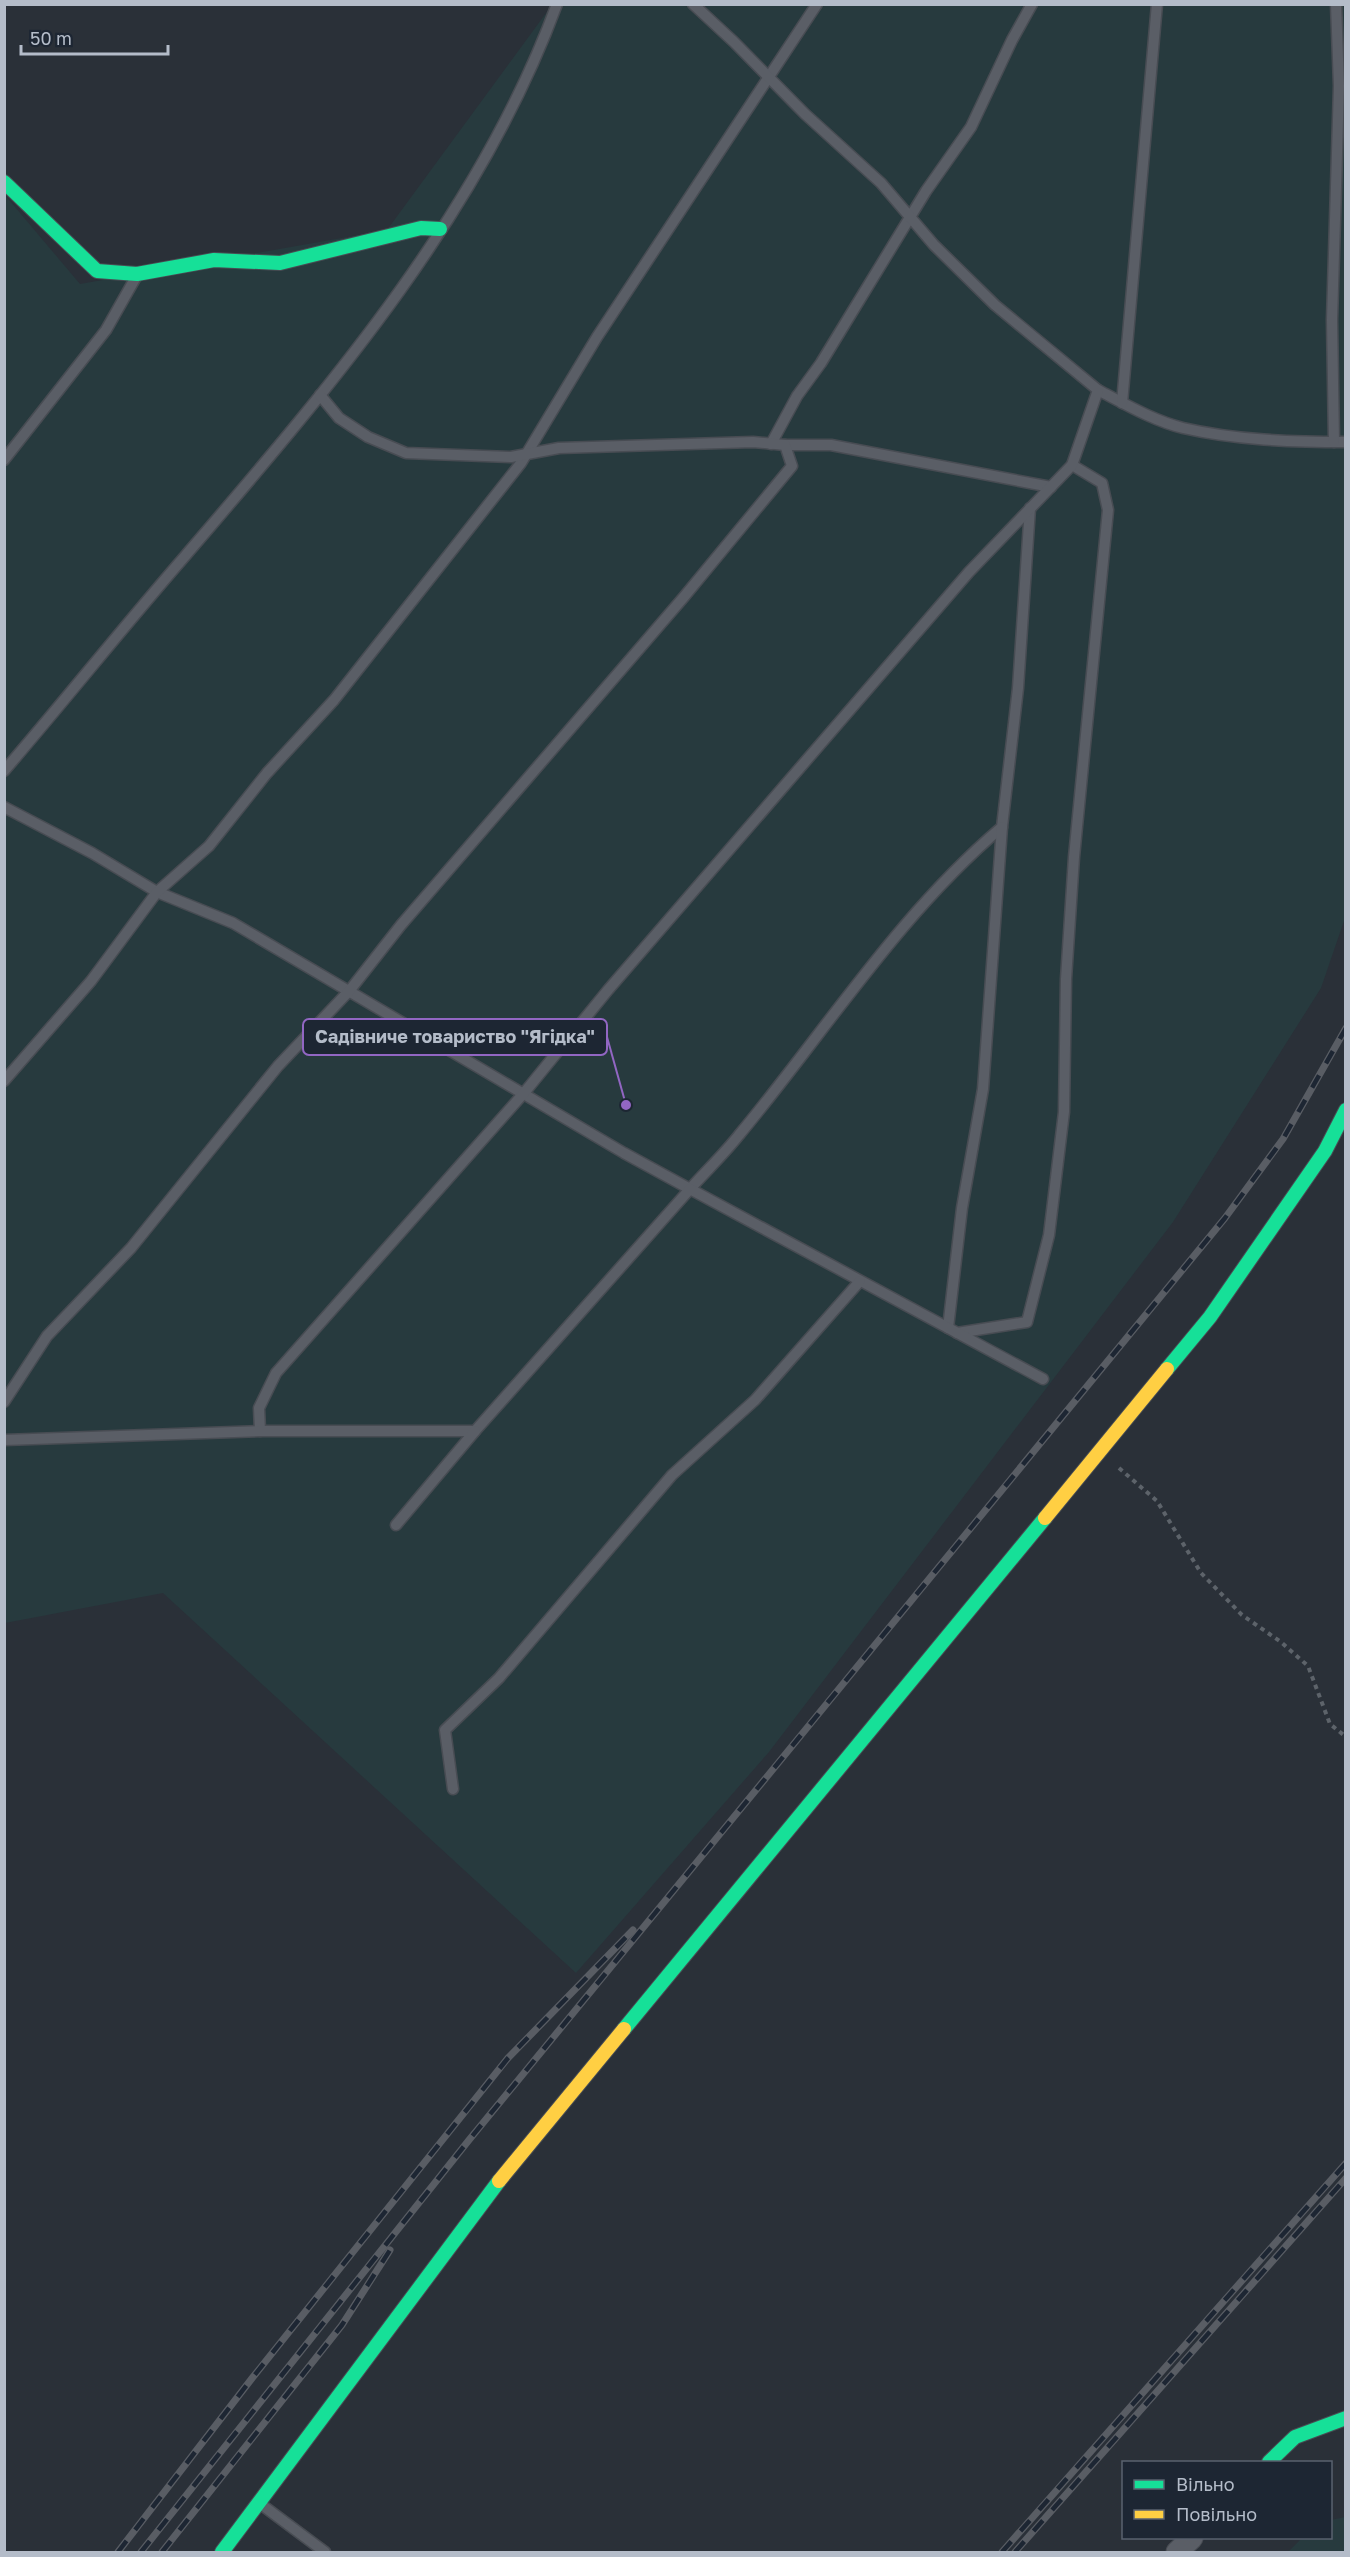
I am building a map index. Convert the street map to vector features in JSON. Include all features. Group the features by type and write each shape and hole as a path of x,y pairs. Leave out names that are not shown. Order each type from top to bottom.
{"street":[{"path":"4,182 97,271 137,274 214,260 280,263 421,228 440,229"},
{"path":"222,2553 501,2178 1210,1317 1324,1151 1346,1110"},
{"path":"1271,2461 1296,2437 1346,2418"},
{"path":"1177,2553 1191,2539"}],"lane":[{"path":"4,771 320,395 382,316 463,194 536,63 557,4"},
{"path":"693,4 881,183 934,244 995,304 1098,390 1122,403 1182,428 1245,437 1340,442 1332,320 1339,86 1336,4"},
{"path":"4,1081 91,981 157,892 209,846 267,773 334,700 521,463 604,327 770,79 817,4"},
{"path":"771,444 797,396 821,363 926,191 971,127 1012,40 1032,4"},
{"path":"1122,403 1157,4"},
{"path":"4,460 106,330 137,274"},
{"path":"260,1431 259,1408 276,1373 524,1093 608,990 969,572 1072,465 1098,390"},
{"path":"320,395 339,418 368,437 406,453 511,458 559,448 831,445 1051,487"},
{"path":"4,1402 47,1336 131,1248 278,1066 350,990 401,925 675,607 792,466 785,445"},
{"path":"953,1330 1027,1322 1049,1235 1064,1112 1066,979 1074,857 1108,510 1102,483 1072,465"},
{"path":"953,1330 962,1208 983,1089 1002,827 1018,688 1030,508"},
{"path":"4,807 92,853 157,892 233,923 624,1153 1043,1379"},
{"path":"396,1525 475,1431 739,1136 890,944 975,849 1002,827"},
{"path":"453,1789 445,1730 499,1678 672,1475 755,1400 860,1281"},
{"path":"4,1440 260,1431 475,1431"},
{"path":"259,2503 325,2553"}],"path":[{"path":"1106,1443 1121,1473 1156,1501 1201,1573 1242,1615 1281,1642 1308,1666 1330,1724 1346,1737"}],"green space":[{"path":"552,5 1345,5 1346,915 1321,988 1173,1222 769,1752 576,1973 163,1593 5,1623 4,194 80,284 387,230"},
{"path":"1345,2517 1345,2552 1288,2552 1301,2539 1332,2539 1332,2520"}],"railway":[{"path":"141,2552 469,2140 1225,1218 1283,1139 1346,1028"},
{"path":"118,2552 253,2377 508,2058 633,1930"},
{"path":"1002,2552 1346,2163"},
{"path":"1015,2552 1346,2178"},
{"path":"162,2552 342,2325 390,2250"}],"traffic: fast":[{"path":"4,182 97,271 137,274 214,260 280,263 421,228 440,229"},
{"path":"1167,1369 1210,1317 1325,1151 1346,1110"},
{"path":"624,2029 1045,1518"},
{"path":"222,2552 499,2181"},
{"path":"1270,2461 1295,2437 1346,2418"}],"traffic: slow":[{"path":"1045,1518 1167,1369"},
{"path":"499,2181 624,2029"}],"place":[{"name":"Садівниче товариство \"Ягідка\"","path":"626,1105"}]}
